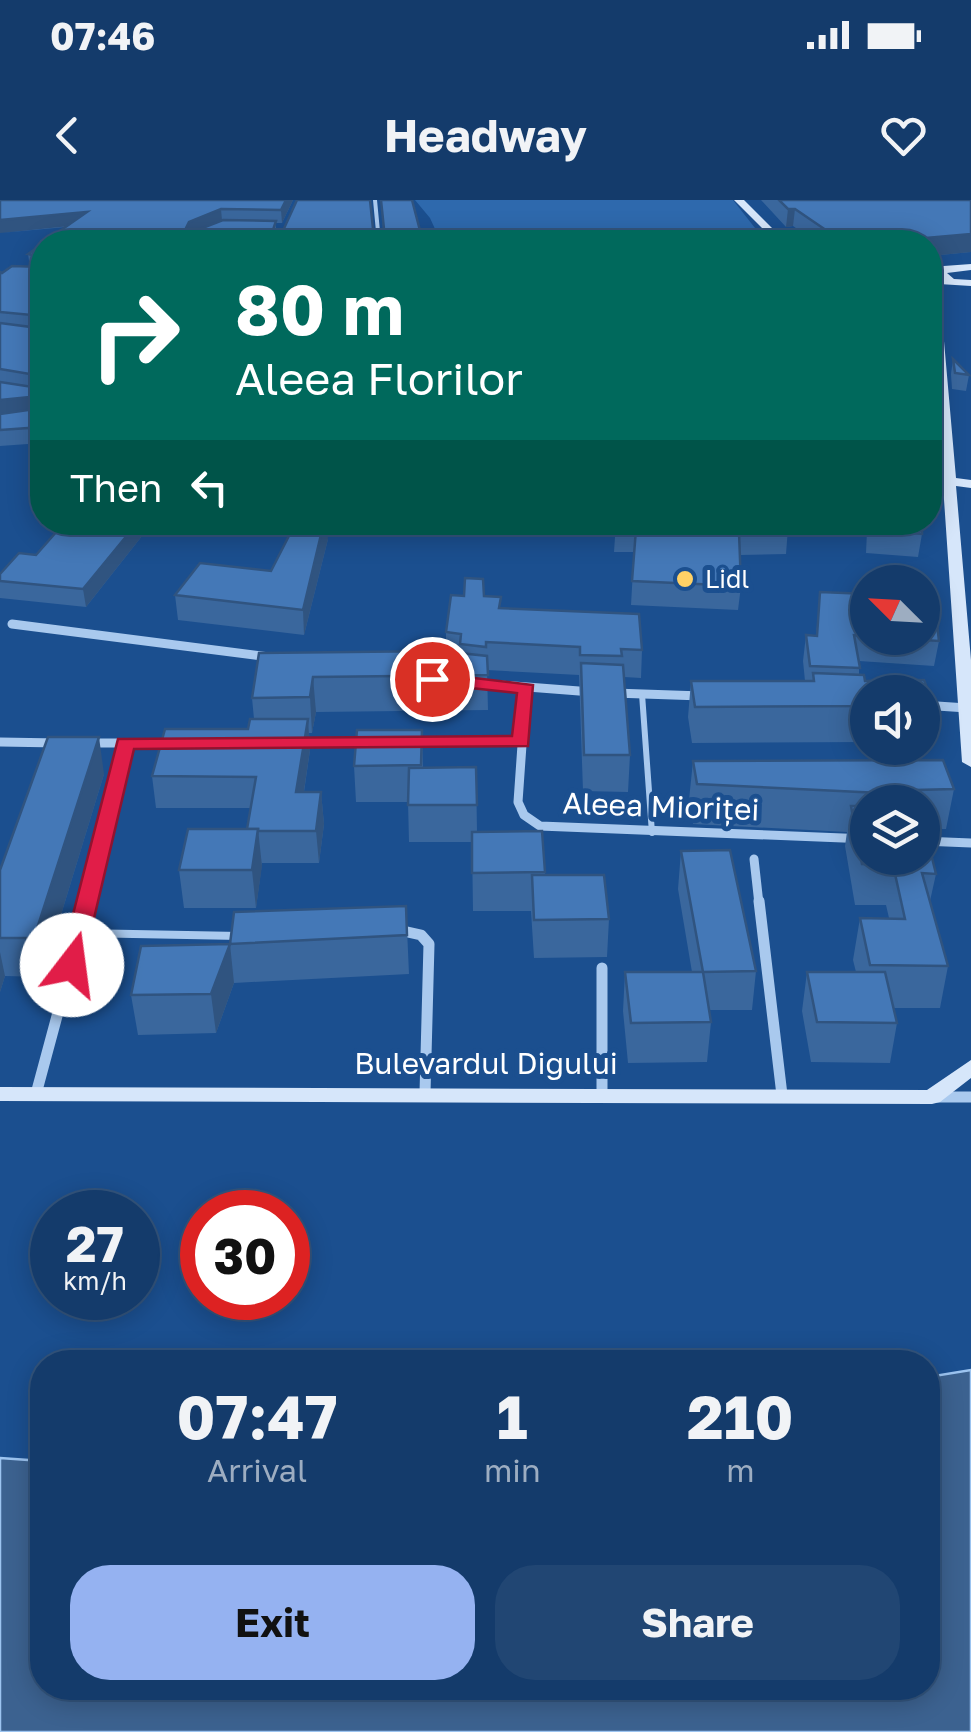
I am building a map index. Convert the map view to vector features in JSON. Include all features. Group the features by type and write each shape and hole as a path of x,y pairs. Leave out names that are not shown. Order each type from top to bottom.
{"street":[{"path":"738,200 769,230"},
{"path":"942,276 971,267"},
{"path":"942,279 971,283"},
{"path":"942,480 971,484"},
{"path":"942,504 971,762"},
{"path":"12,624 279,659"},
{"path":"470,682 710,696"},
{"name":"Aleea Mioriței","path":"526,688 518,802 524,815 540,826 850,839"},
{"path":"940,707 967,708"},
{"path":"0,742 184,743"},
{"path":"284,742 382,742"},
{"path":"402,742 521,742"},
{"path":"36,1094 80,933 125,743"},
{"path":"940,841 971,842"},
{"path":"754,859 782,1095"},
{"path":"373,928 404,929 421,935 429,944 425,1093"},
{"path":"602,968 602,1094"},
{"path":"932,1096 971,1067"},
{"name":"Bulevardul Digului","path":"0,1094 971,1097"}],"lane":[{"path":"375,200 379,230"},
{"path":"642,694 652,833"},
{"path":"80,933 246,936"}],"shaded area":[{"path":"415,200 733,200 757,230 436,230"},
{"path":"971,1370 971,1732 0,1732 0,1458 30,1460 30,1700 940,1700 940,1375"}],"building":[{"path":"0,200 286,200 281,210 221,209 189,222 189,230 61,230 87,212 0,220"},
{"path":"297,200 370,200 373,229 283,230"},
{"path":"381,200 412,200 420,230 383,230"},
{"path":"779,200 971,200 971,234 942,237 942,230 826,230 795,209 788,209"},
{"path":"223,220 276,221 273,230 197,230"},
{"path":"12,266 30,267 30,315 0,312 0,272"},
{"path":"0,323 30,327 30,374 0,369"},
{"path":"953,359 969,375 955,373"},
{"path":"0,382 30,387 30,397 0,400"},
{"path":"30,410 30,428 0,430 0,414"},
{"path":"54,535 127,535 83,589 0,581 0,574 19,553 36,555"},
{"path":"289,535 321,535 303,610 175,595 200,563 271,571"},
{"path":"636,535 739,535 741,586 632,581"},
{"path":"465,578 483,579 484,596 501,597 499,608 639,614 642,650 621,649 622,656 580,655 580,647 460,644 461,634 446,632 451,595 464,596"},
{"path":"820,592 850,593 850,655 858,655 860,668 810,666 806,635 817,636"},
{"path":"441,651 487,656 488,675 313,677 310,697 252,698 259,653"},
{"path":"581,663 623,665 630,755 584,755"},
{"path":"813,673 864,675 850,675 850,706 695,707 691,681 814,681"},
{"path":"250,719 308,719 296,792 321,792 316,831 247,829 256,777 152,776 165,729 248,729"},
{"path":"357,730 422,730 421,765 354,766"},
{"path":"48,737 99,737 34,938 0,938 0,870"},
{"path":"850,760 850,765 940,765 940,760 954,789 940,789 940,785 850,785 850,792 697,784 693,761"},
{"path":"476,767 477,805 408,805 409,768"},
{"path":"188,829 258,829 252,870 179,870"},
{"path":"542,831 545,872 472,873 472,832"},
{"path":"730,850 756,971 703,972 681,851"},
{"path":"532,875 604,875 609,919 534,920"},
{"path":"895,875 923,875 948,966 870,965 860,918 905,919"},
{"path":"406,906 407,935 230,944 234,912"},
{"path":"230,944 211,994 131,995 141,946"},
{"path":"625,972 703,972 711,1022 631,1023"},
{"path":"807,972 885,972 897,1023 817,1022"}],"place":[{"name":"Lidl","path":"685,579"}],"route":[{"path":"72,965 125,743 521,742 526,688 432,679"}]}
